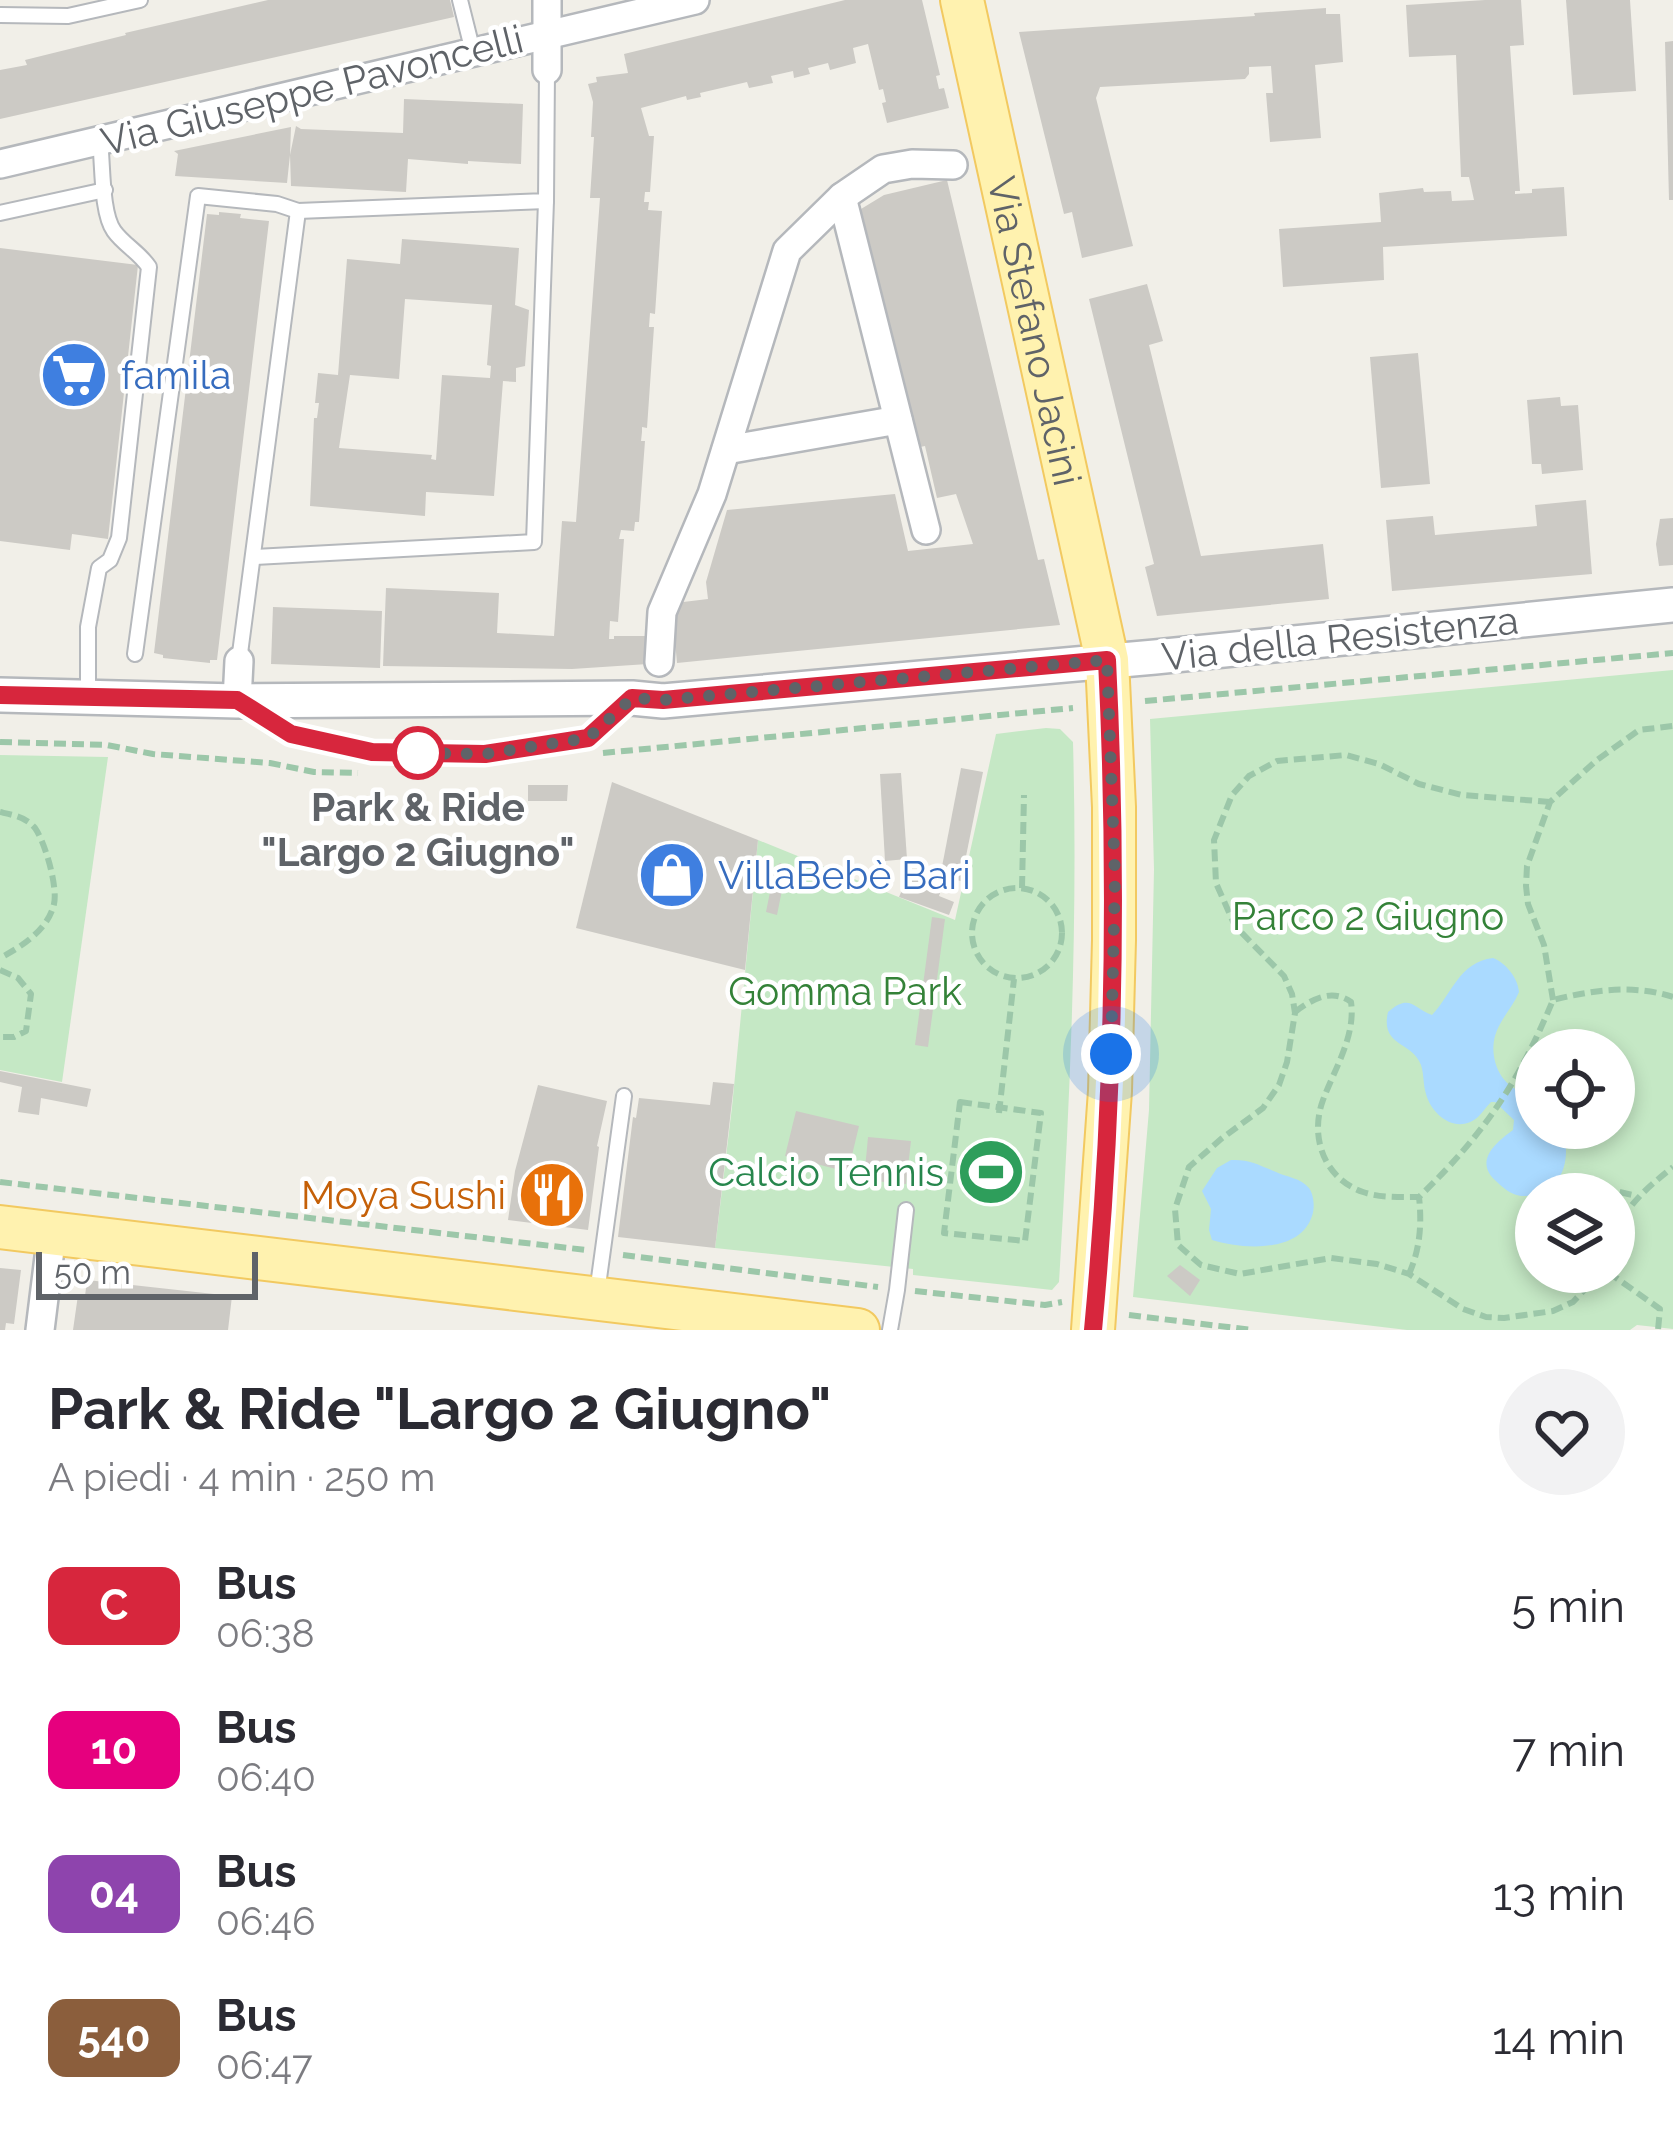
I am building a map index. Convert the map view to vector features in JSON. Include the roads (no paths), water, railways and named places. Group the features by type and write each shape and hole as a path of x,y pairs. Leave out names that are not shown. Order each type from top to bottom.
{"main road":[{"name":"Via Stefano Jacini","path":"968,4 1107,660 1114,919 1108,1112 1094,1312"},
{"path":"0,1227 596,1298 719,1322 858,1330"}],"street":[{"path":"547,0 547,70"},
{"name":"Via Giuseppe Pavoncelli","path":"0,164 695,0"},
{"path":"659,662 662,612 712,494 787,251 842,197 883,170 930,163 953,165"},
{"path":"842,197 926,530"},
{"path":"726,450 898,420"},
{"name":"Via della Resistenza","path":"0,695 648,699 1673,605"},
{"path":"237,700 239,661"},
{"path":"40,1330 52,1233"}],"lane":[{"path":"0,15 68,16 140,0"},
{"path":"460,0 472,52"},
{"path":"254,557 534,542 547,70"},
{"path":"88,697 88,626 99,568 110,560 119,538 149,267 109,223 100,141"},
{"path":"0,213 105,190"},
{"path":"135,654 198,196 278,204 298,211 546,201"},
{"path":"239,661 298,211"},
{"path":"237,700 291,734 372,752 485,754 588,738 648,699 659,662"},
{"path":"596,1298 624,1096"},
{"path":"890,1330 906,1210"}],"water":[{"path":"1493,958 1502,963 1519,992 1493,1046 1500,1075 1515,1088 1515,1149 1566,1149 1561,1173 1515,1173 1515,1194 1497,1182 1487,1167 1489,1153 1513,1130 1514,1120 1495,1102 1470,1122 1454,1123 1440,1116 1429,1102 1417,1057 1393,1038 1387,1023 1388,1012 1401,1003 1432,1015 1464,972"},
{"path":"1231,1160 1254,1163 1306,1185 1314,1205 1305,1228 1283,1243 1268,1246 1212,1240 1211,1209 1202,1191 1217,1168"}],"place":[{"name":"famila","path":"74,375"},
{"name":"Park & Ride \"Largo 2 Giugno\"","path":"418,753"},
{"name":"VillaBebè Bari","path":"672,875"},
{"name":"Calcio Tennis","path":"991,1172"},
{"name":"Moya Sushi","path":"552,1195"}],"park label":[{"name":"Parco 2 Giugno","path":"1368,916"},
{"name":"Gomma Park","path":"845,991"}]}
